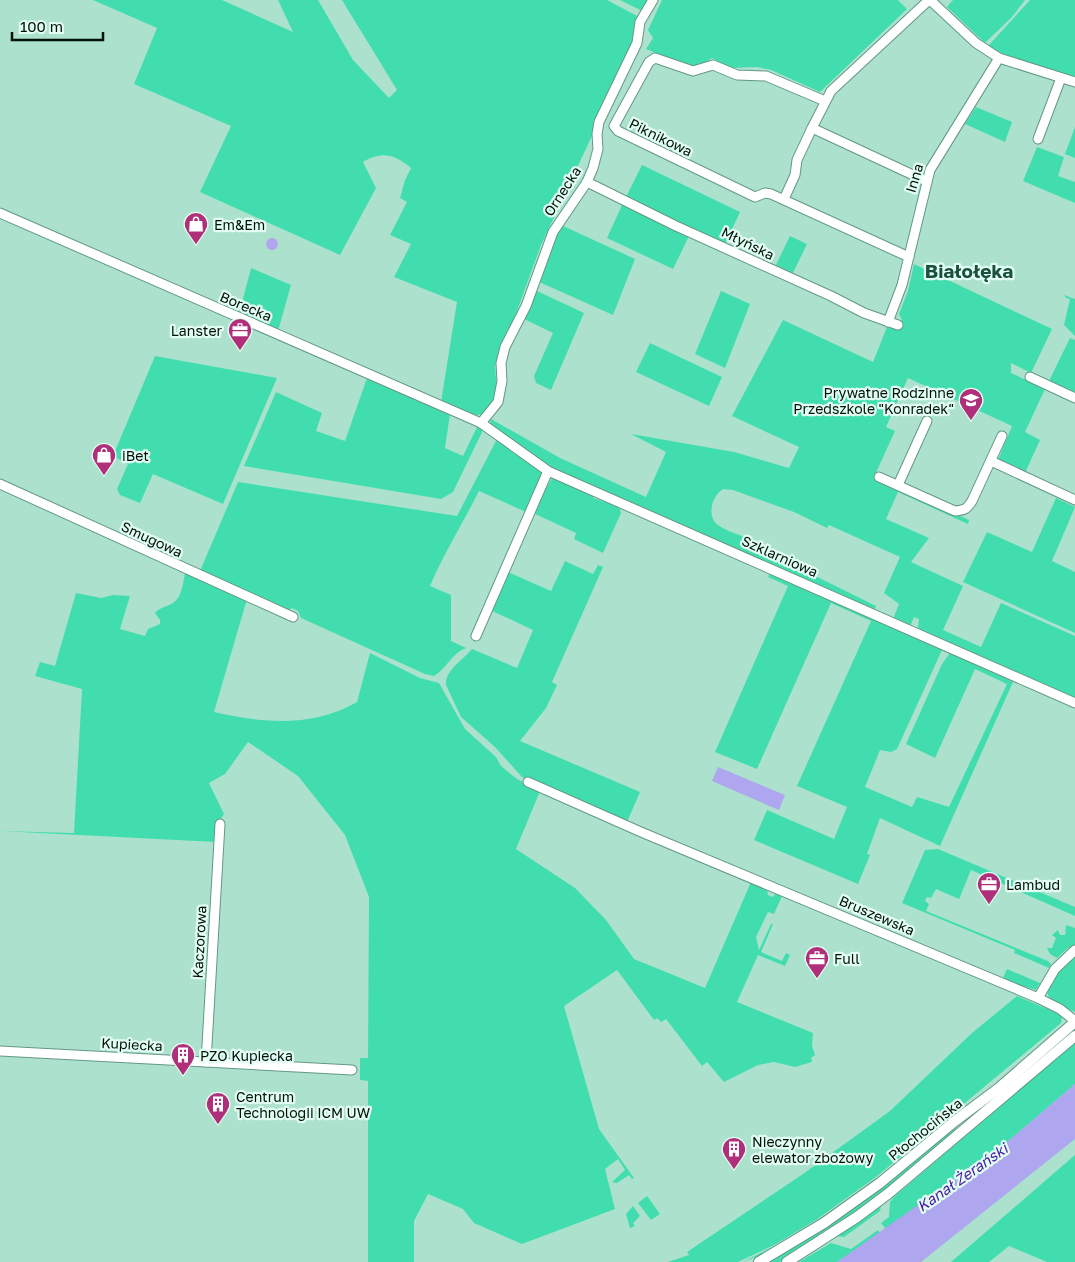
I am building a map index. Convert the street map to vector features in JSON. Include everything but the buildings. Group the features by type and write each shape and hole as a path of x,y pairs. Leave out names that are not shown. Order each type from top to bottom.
{"main road":[{"name":"Płochocińska","path":"787,1262 858,1217 963,1131 1069,1037 1075,1022"},
{"name":"Płochocińska","path":"759,1262 852,1204 954,1121 1069,1037"}],"street":[{"name":"Ornecka","path":"481,423 498,402 502,382 501,363 505,347 526,306 557,223 587,182 597,158 597,129 637,43 640,22 653,0"},
{"path":"784,199 795,175 797,160 831,91 930,0 976,43 999,58 1075,82"},
{"name":"Piknikowa","path":"825,101 766,76 737,75 713,65 693,71 655,58 650,62 615,124 615,128 754,197 768,193 784,199 909,257"},
{"name":"Inna","path":"888,322 902,285 926,181 933,163 999,58"},
{"path":"1038,140 1061,78"},
{"path":"812,128 926,181"},
{"name":"Młyńska","path":"587,182 676,226 805,283 864,313 898,325"},
{"name":"Borecka","path":"0,213 481,423"},
{"path":"1030,377 1075,398"},
{"path":"898,485 927,421"},
{"name":"Szklarniowa","path":"481,423 548,471 1075,703"},
{"path":"879,477 956,511 962,510 967,508 972,500 1002,436"},
{"path":"991,461 1075,500"},
{"path":"476,636 548,471"},
{"name":"Smugowa","path":"0,484 294,616"},
{"name":"Bruszewska","path":"528,782 675,846 1038,998 1066,1014 1075,1022"},
{"name":"Kaczorowa","path":"206,1062 220,824"},
{"path":"1038,998 1055,969 1075,950"},
{"path":"1066,1014 1066,1026 1069,1037"},
{"path":"1069,1037 1075,1028"},
{"name":"Kupiecka","path":"0,1051 352,1070"},
{"path":"954,1121 963,1131"}],"green space":[{"path":"93,0 222,0 293,32 278,0 318,0 353,60 389,98 397,90 342,0 607,0 639,17 634,25 632,50 541,245 513,322 502,345 495,366 497,391 487,414 476,415 441,402 457,302 394,277 411,244 390,235 407,202 400,198 405,180 411,168 393,157 382,155 363,162 376,188 340,255 200,192 231,126 134,84 157,28"},
{"path":"620,0 649,0 642,11"},
{"path":"662,0 898,0 907,9 820,92 771,70 757,67 731,68 712,58 697,68 646,49 653,38 648,30"},
{"path":"953,0 1025,0 1012,17 985,43 947,7"},
{"path":"1030,0 1075,0 1075,77 1024,62 990,48 989,45"},
{"path":"976,107 1012,122 1005,142 965,124"},
{"path":"1075,127 1075,158 1065,154"},
{"path":"1037,147 1064,157 1058,176 1075,182 1075,203 1023,181"},
{"path":"642,165 740,212 725,244 626,197"},
{"path":"622,205 689,236 673,269 607,238"},
{"path":"561,225 635,259 613,315 537,281"},
{"path":"790,236 807,244 793,273 776,265"},
{"path":"914,264 1052,329 1031,373 1011,363 1011,373 1045,389 1025,432 1040,440 1025,473 998,460 1012,426 908,378 886,427 895,431 874,477 969,520 968,524 898,492 886,519 929,538 911,562 963,586 943,630 981,647 1001,603 1075,636 1075,699 921,630 918,628 919,619 914,617 910,626 893,619 899,604 884,593 900,557 829,525 827,528 794,512 733,490 723,489 713,501 712,517 722,528 759,542 793,565 876,606 874,611 760,559 554,470 490,425 491,419 560,458 646,497 666,452 631,434 734,452 789,468 799,447 732,416 783,320 873,362 887,327 898,330 902,320 899,314 908,291"},
{"path":"251,268 291,285 278,331 239,314"},
{"path":"535,290 584,313 551,390 536,383 534,376 553,333 522,318"},
{"path":"721,291 750,304 725,368 695,354"},
{"path":"1064,295 1075,299 1075,336 1064,325 1070,299"},
{"path":"1070,338 1075,340 1075,394 1049,381"},
{"path":"650,343 722,377 709,406 636,372"},
{"path":"155,356 277,378 223,504 153,474 140,503 120,495 117,489 128,464 113,456"},
{"path":"367,378 450,414 445,448 463,456 478,425 484,428 453,492 441,499 244,466 276,392 322,413 316,431 345,441"},
{"path":"498,437 543,473 526,512 479,491 430,586 451,595 451,641 466,648 457,653 434,676 425,674 301,618 298,611 292,608 288,611 200,571 238,482 457,516"},
{"path":"552,478 559,478 595,494 593,498 619,507 621,513 603,553 574,539 576,533 533,513"},
{"path":"1056,498 1075,507 1052,561 1075,572 1075,633 963,582 987,532 1032,552"},
{"path":"565,561 593,574 598,565 603,567 552,682 557,685 546,708 520,741 640,792 627,822 522,777 495,747 461,717 446,685 446,680 451,670 472,649 517,668 533,630 490,610 508,572 551,591"},
{"path":"185,573 247,599 214,712 250,719 287,721 323,716 340,710 357,702 370,653 420,678 439,683 465,729 496,757 501,766 517,779 540,791 516,849 575,888 606,920 634,959 705,988 751,882 767,889 768,895 772,897 777,893 782,896 774,914 768,912 756,937 759,950 771,924 773,924 761,952 782,961 786,953 790,955 785,966 758,955 737,1002 813,1033 812,1046 815,1055 811,1058 812,1062 795,1067 774,1062 758,1065 724,1082 707,1062 702,1066 666,1019 661,1022 657,1018 654,1020 617,970 564,1006 599,1129 634,1178 632,1179 629,1175 617,1183 612,1182 625,1170 618,1159 605,1169 615,1209 522,1244 474,1223 463,1209 428,1194 414,1221 414,1262 368,1262 368,1081 360,1080 360,1058 368,1058 369,897 345,835 298,776 248,742 225,774 209,783 224,814 217,824 216,842 0,831 74,833 82,689 35,676 40,662 55,666 76,593 101,598 113,595 130,596 120,629 145,636 148,629 160,624 160,620 155,613 159,609 173,603 178,597 182,590"},
{"path":"770,573 942,650 897,749 891,752 880,750 865,787 912,807 917,797 949,807 1007,684 975,669 935,758 906,744 942,664 950,653 1013,682 940,846 880,818 867,854 870,855 858,884 754,840 767,810 834,839 847,807 797,786 871,621 831,603 757,769 715,752 788,586 768,577"},
{"path":"938,849 1075,907 1075,916 971,870 959,899 936,889 931,898 927,897 925,901 929,904 926,911 1048,961 1051,964 1049,968 1014,953 1015,950 902,903 925,850"},
{"path":"1066,925 1075,928 1075,946 1068,948 1057,958 1050,954 1047,948 1052,948 1056,938 1052,935 1058,930 1060,935 1065,935"},
{"path":"1075,953 1075,1012 1055,1003 1047,992 1053,978"},
{"path":"1007,969 1040,983 1036,990 1002,980"},
{"path":"1017,996 1059,1014 1062,1017 1061,1023 876,1177 816,1220 776,1244 738,1262 668,1262 689,1255 687,1252 803,1174 890,1111 972,1033"},
{"path":"1063,1024 996,1086 860,1194 776,1249 743,1262 796,1235 863,1190 992,1087"},
{"path":"1075,1042 1075,1084 1006,1143 886,1229 881,1223 889,1217 890,1202 894,1197"},
{"path":"953,1128 956,1131 867,1205 780,1262 766,1262"},
{"path":"1075,1155 1075,1262 1047,1262 1009,1246 989,1262 951,1262"},
{"path":"647,1196 660,1214 651,1220 638,1203"},
{"path":"881,1205 880,1211 844,1237 837,1236"},
{"path":"633,1206 640,1216 633,1223 635,1226 630,1228 626,1214"},
{"path":"878,1230 880,1233 837,1262 799,1262 831,1243 851,1249"}],"water":[{"path":"272,238 278,244 272,250 266,244"},
{"path":"718,767 785,795 779,810 712,781"},
{"name":"Kanał Żerański","path":"1075,1084 1075,1139 921,1262 837,1262 1006,1143"}],"place":[{"name":"Em&Em","path":"196,245"},
{"name":"Lanster","path":"240,351"},
{"name":"Prywatne Rodzinne Przedszkole \"Konradek\"","path":"971,421"},
{"name":"iBet","path":"104,476"},
{"name":"Lambud","path":"989,905"},
{"name":"Full","path":"817,979"},
{"name":"PZO Kupiecka","path":"183,1076"},
{"name":"Centrum Technologii ICM UW","path":"218,1125"},
{"name":"Nieczynny elewator zbożowy","path":"734,1170"}],"district":[{"name":"Białołęka","path":"969,270"}]}
